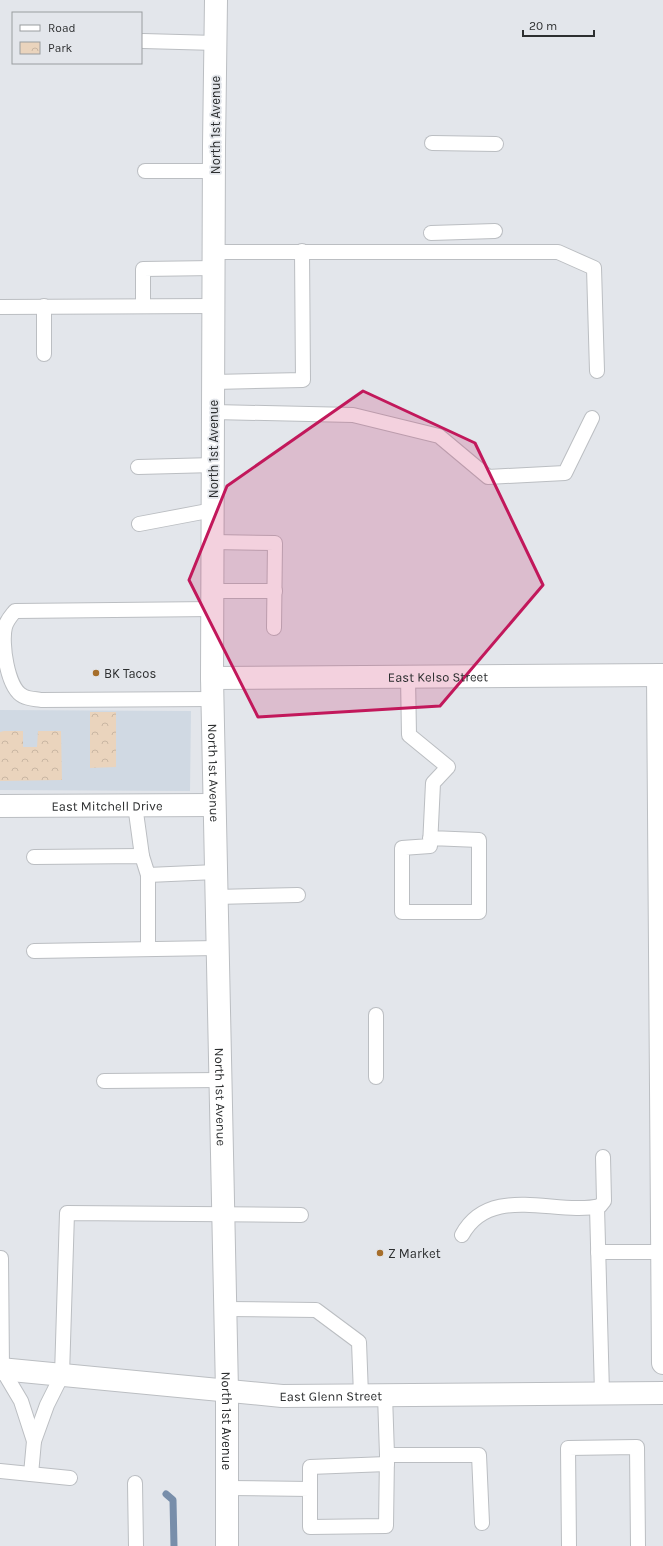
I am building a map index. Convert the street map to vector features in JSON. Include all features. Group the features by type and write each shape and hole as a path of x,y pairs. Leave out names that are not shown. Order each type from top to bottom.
{"street":[{"name":"North 1st Avenue","path":"216,0 212,689 227,1391 227,1546"},
{"name":"East Kelso Street","path":"212,689 408,677 660,675"},
{"path":"660,675 663,1363"},
{"name":"East Mitchell Drive","path":"0,806 214,805"},
{"name":"East Glenn Street","path":"1,1369 282,1396 663,1393"}],"lane":[{"path":"143,42 216,43"},
{"path":"432,143 496,144"},
{"path":"145,171 215,171"},
{"path":"431,233 495,231"},
{"path":"214,382 303,380 302,251"},
{"path":"143,306 143,269 302,251 558,252 594,268 597,371"},
{"path":"44,306 44,354"},
{"path":"0,307 214,306"},
{"path":"214,412 353,415 439,436 488,477 565,473 592,418"},
{"path":"138,467 214,465"},
{"path":"139,524 213,510"},
{"path":"213,542 275,543 274,628"},
{"path":"212,689 41,700 22,696 12,684 5,647 5,628 9,617 15,611 213,600 275,591"},
{"path":"408,677 409,735 448,766 433,783 430,838 430,846 402,848 402,912 479,912 479,840 430,838"},
{"path":"135,805 142,856 148,875 148,949"},
{"path":"34,857 142,856"},
{"path":"148,875 216,872"},
{"path":"216,897 298,895"},
{"path":"34,950 217,948"},
{"path":"376,1015 376,1077"},
{"path":"104,1081 220,1080"},
{"path":"462,1235 466,1228 482,1214 494,1207 511,1205 600,1206 604,1201 603,1157"},
{"path":"597,1207 602,1394"},
{"path":"31,1474 34,1440 47,1405 62,1375 67,1213 301,1215"},
{"path":"598,1252 662,1252"},
{"path":"1,1258 1,1369 21,1401 34,1440"},
{"path":"225,1309 316,1310 359,1342 361,1395"},
{"path":"385,1395 387,1460 386,1526 310,1527 310,1467 387,1460 479,1455 482,1523"},
{"path":"569,1546 568,1448 637,1447 638,1546"},
{"path":"0,1471 70,1478"},
{"path":"135,1483 136,1546"},
{"path":"227,1488 310,1489"}],"highlighted area":[{"path":"363,391 475,443 543,585 440,706 258,717 189,580 227,486"}],"shaded area":[{"path":"0,710 191,711 190,791 0,790"}],"green space":[{"path":"90,712 116,712 116,767 90,768"},
{"path":"23,731 23,747 37,747 38,731 61,731 62,780 0,781 0,732"}],"waterway":[{"path":"166,1494 173,1500 174,1546"}],"place":[{"name":"BK Tacos","path":"96,673"},
{"name":"Z Market","path":"380,1253"}]}
